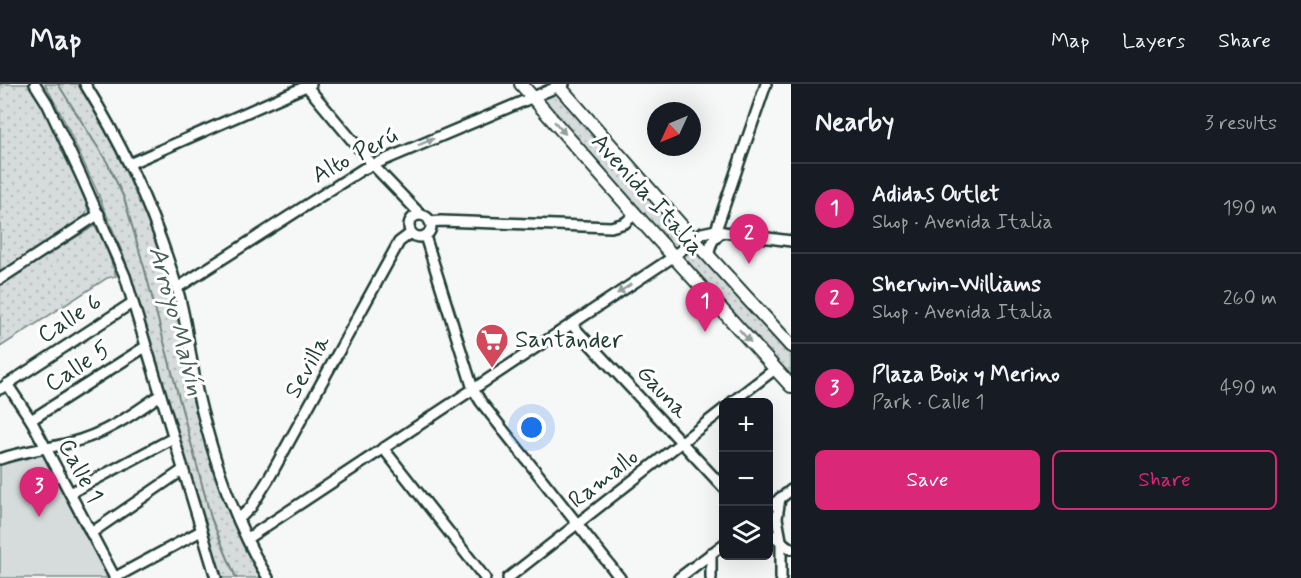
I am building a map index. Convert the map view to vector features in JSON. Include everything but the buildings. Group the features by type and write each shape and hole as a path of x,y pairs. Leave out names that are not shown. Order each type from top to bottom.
{"main road":[{"name":"Avenida Italia","path":"521,84 673,257 791,386"},
{"name":"Avenida Italia","path":"560,85 693,239 791,346"}],"street":[{"path":"35,84 47,103 125,276 216,578"},
{"path":"86,84 129,164 177,288 198,391 220,473 239,519 268,578"},
{"path":"709,256 766,84"},
{"path":"129,164 307,85 372,164 421,215"},
{"name":"Alto Perú","path":"177,288 372,164 560,85"},
{"path":"402,196 409,213 409,222 411,233 419,237 425,236 429,231 430,222 427,217 414,216 409,222"},
{"path":"0,279 99,214"},
{"path":"430,222 611,227 625,223 635,214"},
{"path":"248,538 673,257 702,233 719,231 791,242"},
{"name":"Sevilla","path":"239,519 251,507 268,480 399,243 411,233"},
{"path":"425,236 473,389 620,578"},
{"name":"Calle 6","path":"3,386 132,303"},
{"name":"Gauna","path":"571,324 719,484"},
{"name":"Calle 5","path":"31,420 145,347"},
{"path":"737,398 775,369"},
{"name":"Calle 1","path":"3,386 31,420 114,578"},
{"path":"0,459 69,443 109,429 160,395"},
{"name":"Ramallo","path":"508,578 719,412"},
{"path":"70,493 173,438"},
{"path":"383,448 485,578"},
{"path":"91,533 183,470"},
{"path":"770,506 791,490"},
{"path":"780,498 777,518 781,540 781,578"},
{"path":"114,578 201,531"},
{"path":"773,535 791,549"},
{"path":"679,578 719,547"},
{"path":"711,553 711,578"}],"shaded area":[{"path":"0,84 32,84 57,129 88,208 85,216 0,273"},
{"path":"45,84 80,84 123,160 147,213 175,296 196,400 206,434 264,578 225,578 219,574 125,259 96,189"},
{"path":"554,92 559,93 685,239 677,249 672,249 544,101 544,97"},
{"path":"94,226 103,238 116,276 107,278 0,347 0,284"},
{"path":"690,248 695,249 791,353 791,379 682,257"},
{"path":"39,453 45,456 107,571 106,578 0,578 0,463"}],"waterway":[{"name":"Arroyo Malvín","path":"58,84 107,162 124,198 211,518 236,578"}],"place":[{"name":"Sherwin-Williams","path":"749,264"},
{"name":"Adidas Outlet","path":"705,332"},
{"name":"Santander","path":"492,369"},
{"name":"Plaza Boix y Merino","path":"39,517"}]}
